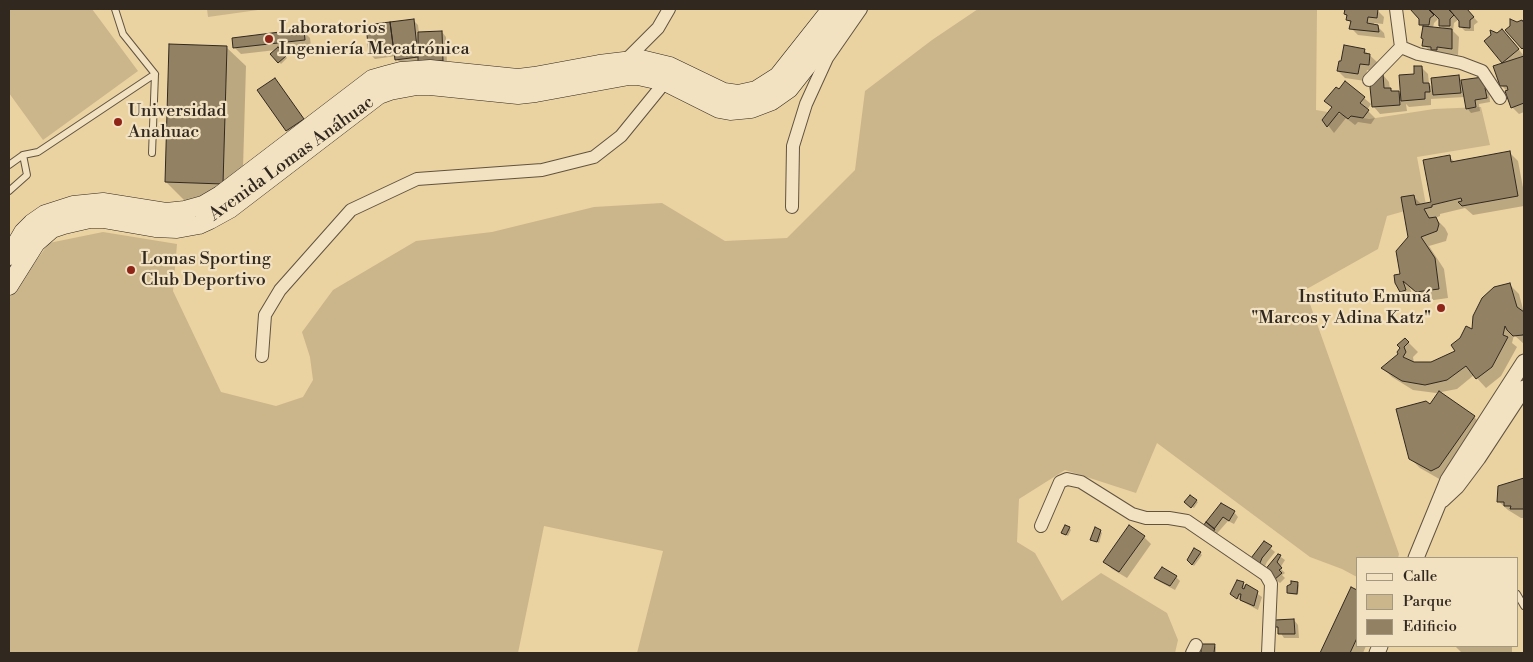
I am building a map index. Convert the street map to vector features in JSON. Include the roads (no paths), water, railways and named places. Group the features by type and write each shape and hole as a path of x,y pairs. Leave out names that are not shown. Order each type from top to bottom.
{"main road":[{"name":"Avenida Lomas Anáhuac","path":"668,74 724,92 738,94 756,90 778,76 830,9"},
{"name":"Avenida Lomas Anáhuac","path":"9,286 36,243 52,230 64,225 90,219 103,219 155,228 177,229 215,218 230,209 379,95 390,91 417,86 430,86 518,95 536,93 627,68 641,59 668,74 719,109 739,111 762,106 781,96 796,81 852,9"},
{"name":"Avenida Lomas Anáhuac","path":"9,256 23,232 32,223 45,214 73,205 103,202 166,212 204,205 220,195 372,79 401,71 430,69 518,78 627,68"}],"street":[{"path":"627,68 658,28 669,9"},
{"path":"792,207 793,146 806,104 826,58 861,9"},
{"path":"1396,9 1401,47"},
{"path":"1369,80 1401,47"},
{"path":"1401,47 1418,54 1461,63 1482,71 1500,98"},
{"path":"262,356 265,315 280,290 351,210 417,179 542,170 594,157 621,136 668,74"},
{"path":"1416,557 1437,504 1457,486 1478,458 1520,385 1524,362"},
{"path":"1041,526 1060,482 1067,479 1081,482 1132,514 1146,518 1169,518 1187,521 1266,575 1270,584 1268,653"}],"lane":[{"path":"115,9 122,34 155,74 152,153"},
{"path":"9,165 23,155 38,152 155,74"},
{"path":"9,191 28,176 23,155"}],"place":[{"name":"Laboratorios Ingeniería Mecatrónica","path":"269,39"},
{"name":"Universidad Anahuac","path":"118,122"},
{"name":"Lomas Sporting Club Deportivo","path":"131,270"},
{"name":"Instituto Emuná \"Marcos y Adina Katz\"","path":"1441,308"}]}
